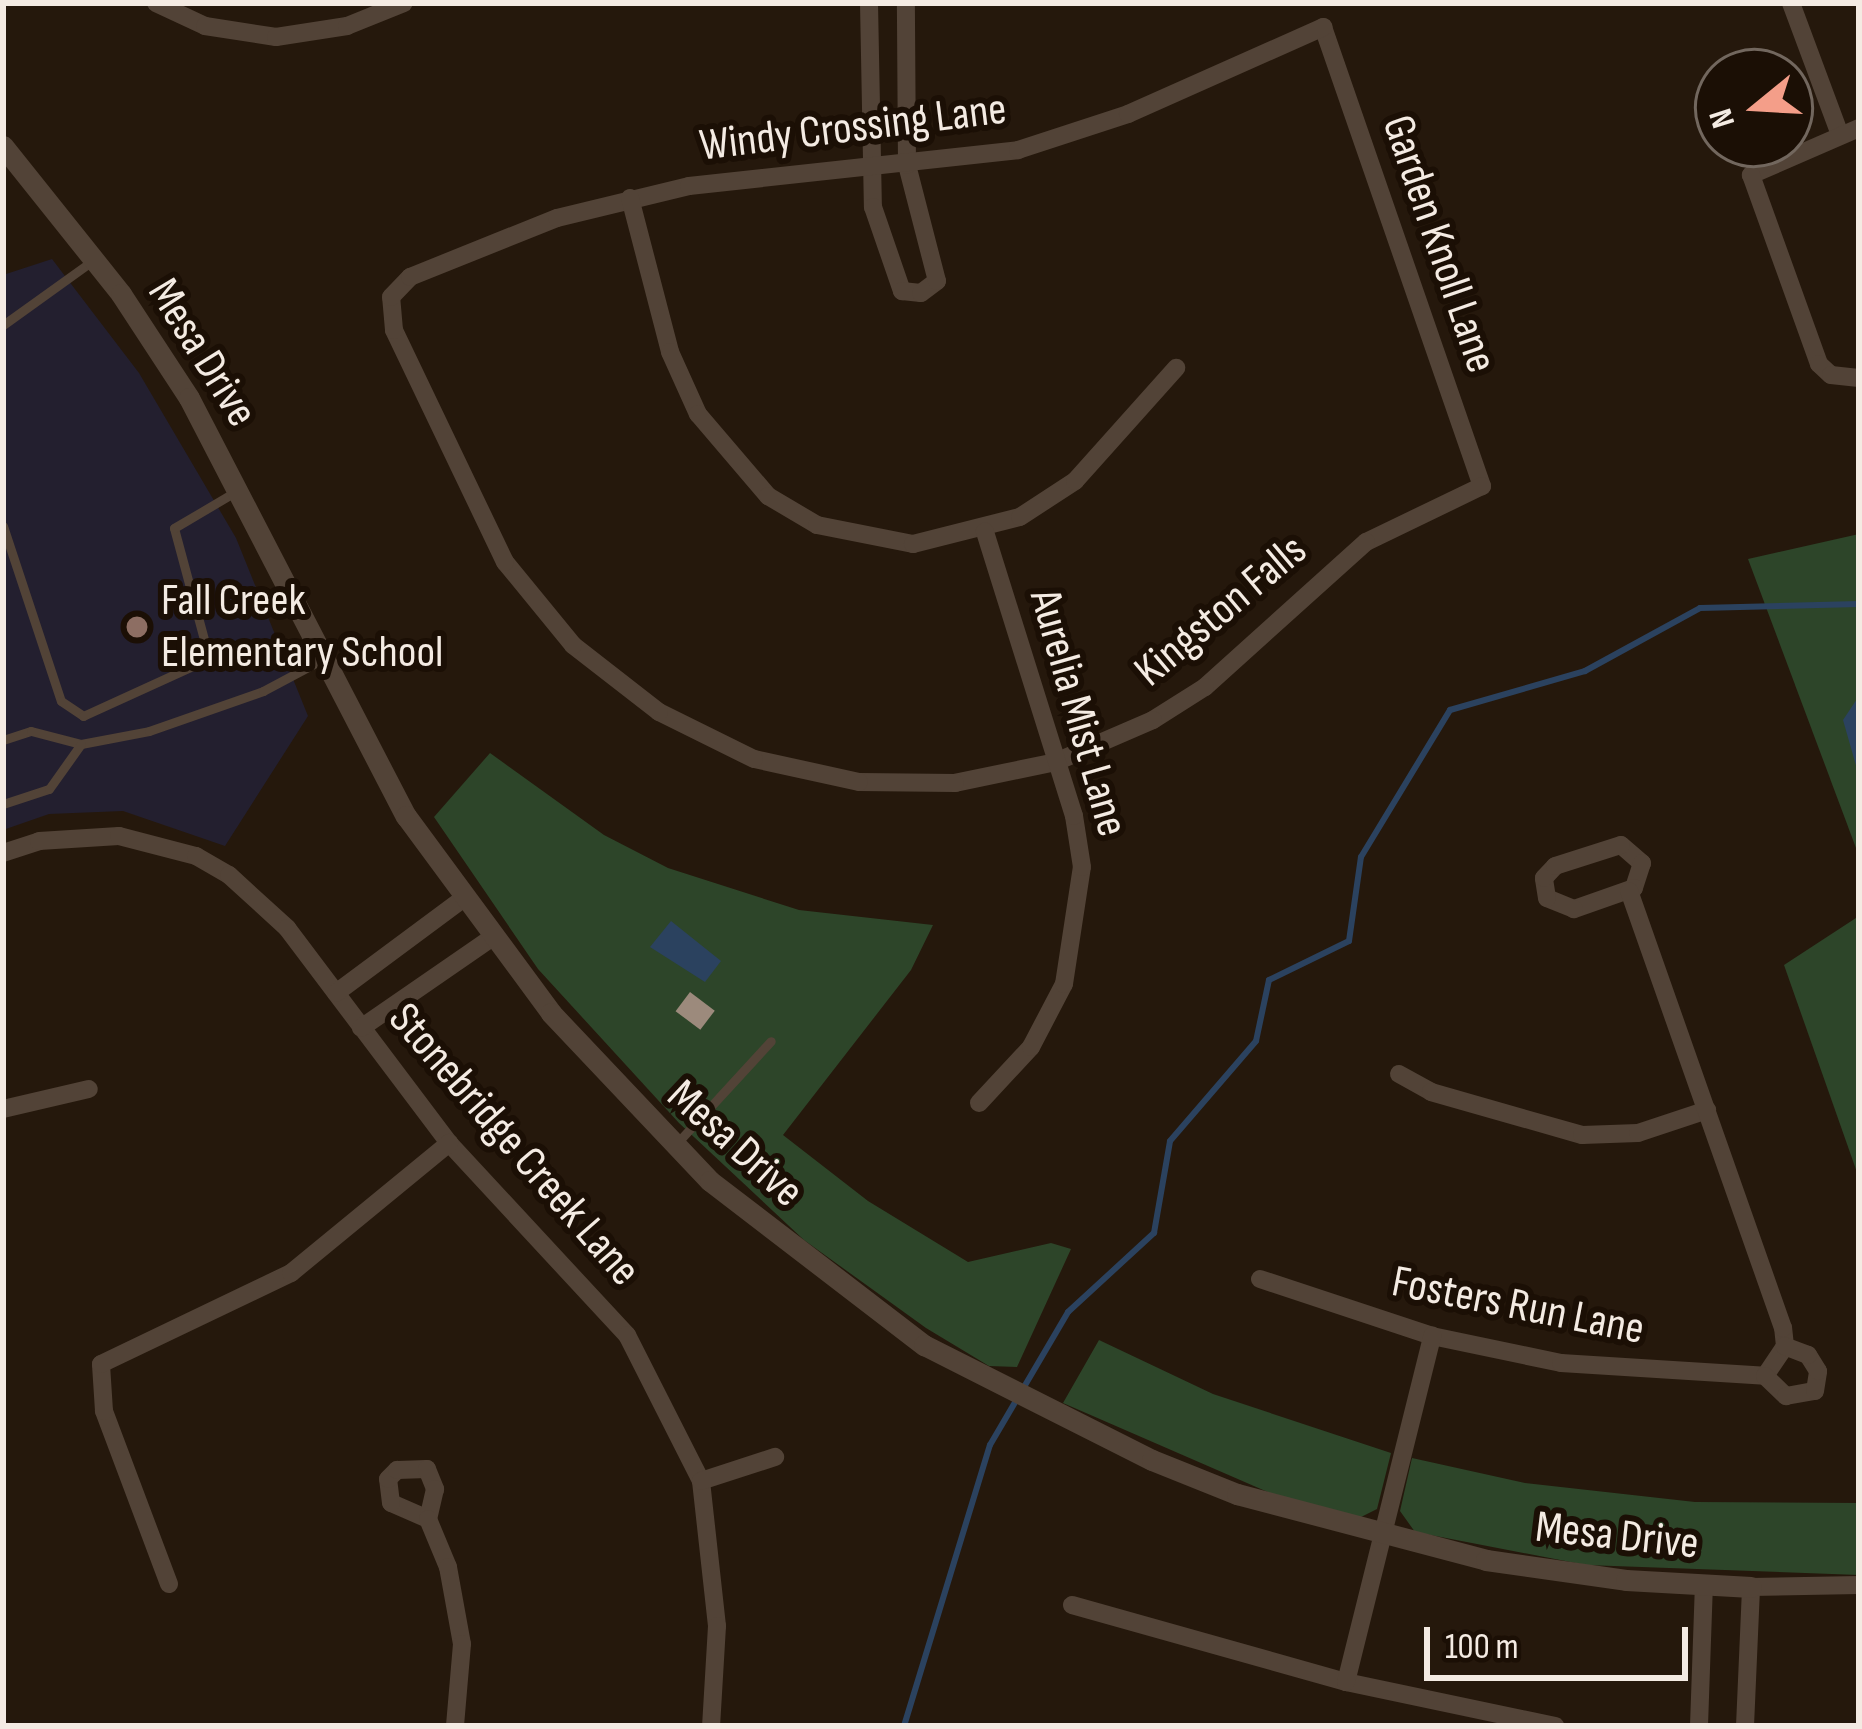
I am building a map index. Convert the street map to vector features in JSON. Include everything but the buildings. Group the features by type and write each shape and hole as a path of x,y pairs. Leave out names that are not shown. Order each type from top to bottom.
{"street":[{"path":"156,3 205,26 276,37 346,26 404,3"},
{"path":"869,3 869,168 887,262 902,291 921,293 937,281 907,165 906,3"},
{"path":"1791,3 1850,131 1750,175 1811,349 1831,375 1859,378"},
{"name":"Windy Crossing Lane","path":"391,297 410,277 491,241 630,198 777,173 907,165 1073,135 1323,27"},
{"name":"Garden Knoll Lane","path":"1323,27 1482,486"},
{"name":"Mesa Drive","path":"3,146 95,259 189,398 406,817 464,898 551,1013 675,1146 815,1265 924,1345 1061,1415 1216,1485 1381,1537 1557,1572 1751,1587 1859,1586"},
{"path":"630,198 670,352 698,414 743,473 817,525 866,540 913,544 985,532 1075,481 1176,368"},
{"name":"Kingston Falls","path":"391,297 394,330 506,562 572,645 615,683 704,739 805,772 955,783 1056,762 1153,720 1204,687 1366,542 1482,486"},
{"name":"Aurelia Mist Lane","path":"979,1103 1031,1046 1075,946 1082,867 1056,762 985,532"},
{"name":"Stonebridge Creek Lane","path":"3,853 39,841 119,836 196,856 261,901 449,1143 627,1335 701,1481 717,1626 711,1726"},
{"path":"1629,892 1563,910 1543,885 1555,866 1622,845 1642,863 1629,892 1707,1110 1776,1362"},
{"path":"336,993 464,898"},
{"path":"361,1028 494,937"},
{"path":"1399,1074 1431,1092 1582,1135 1638,1132 1707,1110"},
{"path":"3,1108 89,1089"},
{"path":"169,1584 104,1411 100,1364 291,1274 449,1143"},
{"name":"Fosters Run Lane","path":"1260,1279 1432,1336 1615,1370 1776,1362 1808,1355 1818,1371 1815,1391 1786,1396 1776,1362"},
{"path":"1346,1682 1432,1336"},
{"path":"701,1481 775,1457"},
{"path":"428,1519 448,1567 461,1645 455,1726"},
{"path":"1699,1726 1704,1584"},
{"path":"1744,1726 1751,1587"},
{"path":"1072,1605 1346,1682 1555,1726"}],"lane":[{"path":"3,325 95,259"},
{"path":"3,526 61,701 83,716 197,664 205,643 174,528 239,490"},
{"path":"3,740 31,731 81,744 203,714 321,660"},
{"path":"3,804 49,789 81,744"},
{"path":"675,1146 771,1041"}],"shaded area":[{"name":"Fall Creek Elementary School","path":"52,259 139,373 236,538 308,716 225,846 123,811 49,814 3,830 3,275"}],"green space":[{"path":"1859,534 1859,856 1748,559"},
{"path":"490,753 604,835 668,868 799,910 933,925 911,970 783,1135 868,1201 968,1262 1051,1243 1071,1249 1017,1367 989,1366 926,1328 804,1240 679,1123 538,969 434,817"},
{"path":"1859,916 1859,1178 1784,965"},
{"path":"1099,1340 1213,1394 1391,1453 1377,1509 1357,1519 1270,1493 1063,1403"},
{"path":"1412,1458 1525,1483 1695,1502 1859,1503 1859,1575 1586,1565 1415,1532 1400,1511"}],"water":[{"path":"1859,696 1859,776 1843,720"},
{"path":"671,921 721,961 705,982 650,947"}],"waterway":[{"path":"904,1726 990,1445 1068,1312 1154,1233 1170,1141 1256,1041 1269,980 1349,941 1361,857 1450,710 1585,671 1700,608 1859,604"}],"place":[{"name":"Fall Creek Elementary School","path":"137,627"}]}
